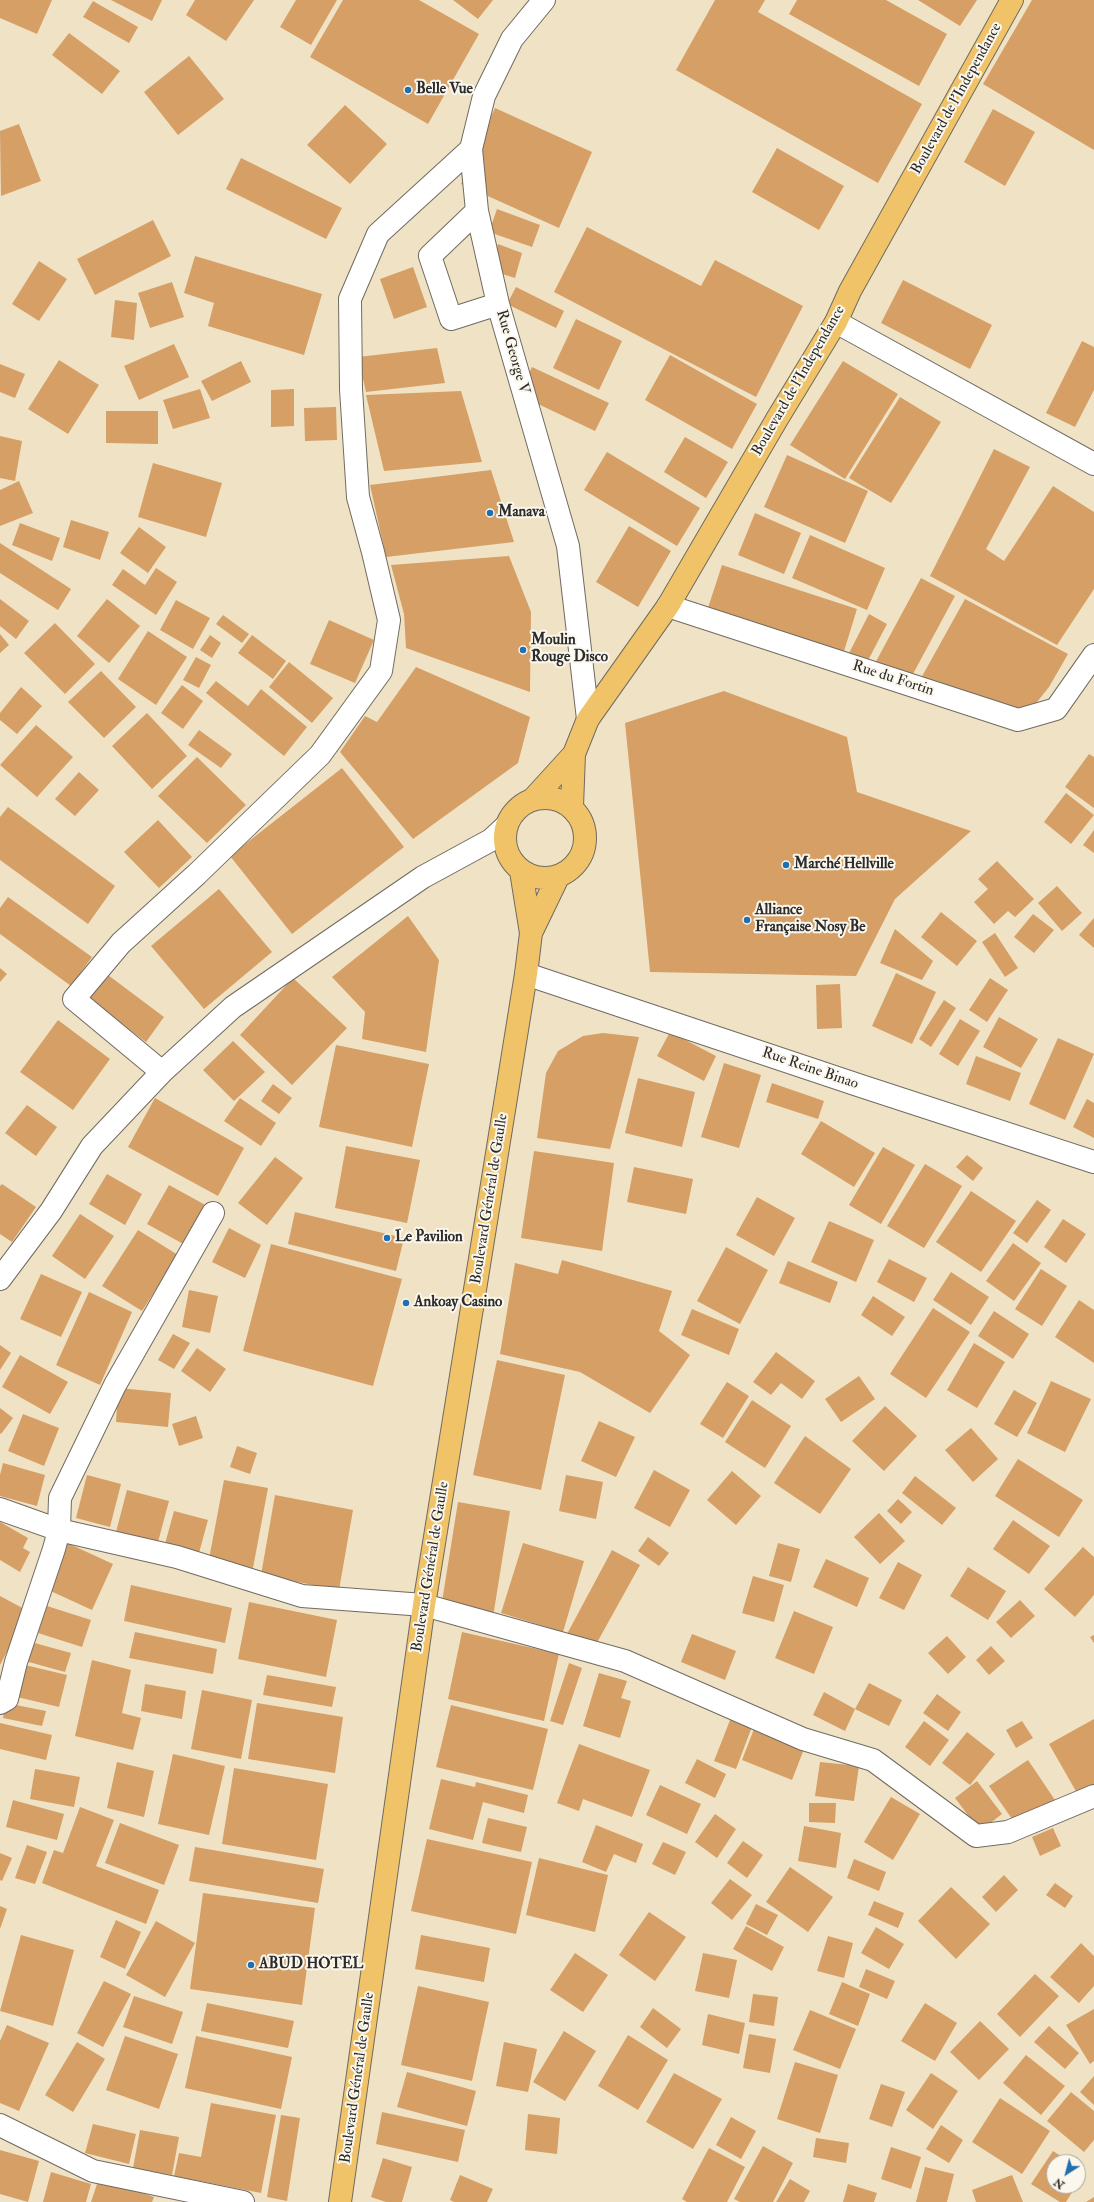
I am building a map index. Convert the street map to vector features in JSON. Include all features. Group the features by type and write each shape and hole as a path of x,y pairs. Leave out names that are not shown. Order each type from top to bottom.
{"main road":[{"name":"Boulevard de l'Independance","path":"572,807 574,754 588,719 668,606 777,419 836,322 850,291 1012,0"},
{"name":"Boulevard de l'Independance","path":"533,799 574,754"},
{"path":"546,797 560,800 572,807 585,828 586,840 578,863 569,871 558,877 545,879 533,877 521,871 512,862 506,851 504,839 506,826 512,814 521,805 533,799 546,797"},
{"name":"Boulevard Général de Gaulle","path":"340,2202 424,1606 526,974 531,933 521,871"},
{"name":"Boulevard Général de Gaulle","path":"531,933 558,877"}],"street":[{"name":"Rue George V","path":"544,0 512,39 484,96 471,149 477,211 498,304 568,546 588,719"},
{"path":"162,1072 74,999 121,943 197,874 320,755 381,671 389,620 358,497 351,390 350,299 378,234 471,149"},
{"path":"477,211 430,256 451,319 498,304"},
{"path":"836,322 1094,464"},
{"name":"Rue du Fortin","path":"668,606 1018,720 1056,709 1094,655"},
{"path":"0,1279 51,1211 92,1146 162,1072 233,1007 422,877 491,840 506,826"},
{"name":"Rue Reine Binao","path":"526,974 1094,1162"},
{"path":"0,1703 7,1699 16,1662 59,1530 60,1498 115,1385 213,1212"},
{"path":"0,1509 59,1530 177,1557 302,1596 424,1606 625,1661 803,1739 873,1760 976,1836 1008,1832 1094,1796"},
{"path":"0,2125 93,2171 243,2202"}],"building":[{"path":"0,0 52,0 37,34 0,18"},
{"path":"111,0 162,0 152,21"},
{"path":"195,0 254,0 226,41 186,15"},
{"path":"296,0 337,0 311,45 280,27"},
{"name":"Belle Vue","path":"343,0 419,0 479,34 428,124 310,57"},
{"path":"453,0 493,0 478,19"},
{"path":"715,0 765,0 758,12 922,104 878,183 676,70"},
{"path":"797,0 886,0 947,34 919,86 789,14"},
{"path":"918,0 977,0 960,26"},
{"path":"1032,0 1094,0 1094,150 983,84"},
{"path":"93,1 138,27 129,43 83,17"},
{"path":"69,33 120,71 102,94 52,55"},
{"path":"189,56 224,99 178,135 144,92"},
{"path":"345,105 387,144 350,184 307,145"},
{"path":"495,108 592,152 559,228 461,184"},
{"path":"993,109 1035,132 1005,186 964,162"},
{"path":"19,124 41,181 1,196 0,131"},
{"path":"777,148 844,186 819,230 752,192"},
{"path":"241,158 342,208 326,239 226,189"},
{"path":"497,209 540,225 532,247 489,232"},
{"path":"153,220 171,256 95,295 77,259"},
{"path":"587,227 701,286 715,260 803,306 756,397 554,292"},
{"path":"498,244 522,253 515,278 490,270"},
{"path":"195,256 322,294 304,355 208,326 214,303 184,293"},
{"path":"39,261 67,279 39,321 12,304"},
{"path":"413,267 427,307 394,319 380,279"},
{"path":"903,280 992,325 970,369 881,323"},
{"path":"172,282 184,317 150,328 138,293"},
{"path":"516,287 564,311 556,328 507,304"},
{"path":"115,300 137,303 134,340 111,337"},
{"path":"576,319 622,341 599,390 553,368"},
{"path":"1082,341 1094,347 1094,390 1075,427 1046,413"},
{"path":"174,344 189,377 139,400 124,366"},
{"path":"437,348 445,383 366,392 358,357"},
{"path":"670,355 757,404 732,449 645,400"},
{"path":"59,360 99,385 68,434 28,409"},
{"path":"241,361 251,382 212,401 201,381"},
{"path":"843,361 898,394 845,479 790,445"},
{"path":"0,364 25,374 15,398 0,392"},
{"path":"532,367 609,403 595,431 519,395"},
{"path":"200,389 210,418 173,429 163,400"},
{"path":"294,389 294,426 271,427 271,390"},
{"path":"461,391 482,462 384,471 366,395"},
{"path":"900,397 941,422 891,503 849,478"},
{"path":"336,407 337,440 305,441 304,408"},
{"path":"106,411 158,411 158,444 106,443"},
{"path":"0,436 22,441 15,481 0,478"},
{"path":"685,437 728,462 706,498 664,472"},
{"path":"994,449 1030,467 986,549 1004,561 1053,486 1094,512 1094,589 1057,645 930,576"},
{"path":"607,452 700,508 677,546 584,490"},
{"path":"787,455 868,491 845,543 764,507"},
{"path":"153,463 222,483 206,537 138,517"},
{"path":"491,470 514,542 386,557 370,485"},
{"path":"19,481 33,513 0,526 0,490"},
{"path":"755,513 801,533 784,574 738,555"},
{"path":"71,520 109,532 100,560 63,547"},
{"path":"20,523 60,538 52,561 12,545"},
{"path":"629,526 671,551 638,607 596,582"},
{"path":"139,527 166,547 148,573 120,553"},
{"path":"810,535 885,568 867,610 792,578"},
{"path":"0,543 71,589 58,610 0,573"},
{"path":"509,556 531,612 530,692 406,648 404,614 391,565"},
{"path":"722,565 857,609 841,661 705,617"},
{"path":"156,568 177,582 156,615 112,585 123,569 145,585"},
{"path":"921,578 955,596 907,685 873,667"},
{"path":"0,599 29,621 16,639 0,626"},
{"path":"107,599 140,626 109,663 77,636"},
{"path":"965,599 1068,654 1049,687 1033,707 1006,713 915,689"},
{"path":"176,600 210,618 193,649 160,630"},
{"path":"869,614 887,624 863,670 845,661"},
{"path":"223,615 249,634 242,643 216,624"},
{"path":"329,620 374,640 355,683 310,664"},
{"path":"55,623 95,664 65,694 24,653"},
{"path":"148,631 187,657 156,705 118,679"},
{"path":"0,634 9,645 0,653"},
{"path":"210,635 221,643 212,658 200,650"},
{"path":"252,635 286,661 273,679 238,653"},
{"path":"196,657 211,665 199,688 183,680"},
{"path":"289,662 333,698 312,723 269,687"},
{"path":"416,667 530,717 518,763 413,839 340,752 365,716 377,722"},
{"path":"101,671 136,707 104,738 68,702"},
{"path":"216,681 248,706 261,689 307,727 284,756 206,693"},
{"path":"182,685 203,701 183,729 161,713"},
{"path":"21,687 42,706 17,734 0,720 0,713"},
{"name":"Marché Hellville","path":"724,691 847,737 857,792 971,831 895,899 856,976 650,972 625,723"},
{"path":"147,713 187,756 152,789 112,746"},
{"path":"36,725 73,757 37,797 0,765"},
{"path":"199,730 232,754 221,768 188,745"},
{"path":"1089,754 1094,757 1094,808 1065,787"},
{"path":"197,757 246,805 207,843 158,796"},
{"path":"342,768 404,847 292,934 230,856"},
{"path":"79,772 99,790 75,816 55,799"},
{"path":"1066,793 1094,815 1071,844 1044,822"},
{"path":"8,807 115,886 88,924 0,860 0,817"},
{"path":"158,820 192,857 159,888 124,852"},
{"path":"1094,830 1094,853 1083,845"},
{"path":"997,861 1034,899 1015,917 1008,911 994,924 974,902 988,889 978,879"},
{"path":"1057,886 1082,913 1062,931 1038,903"},
{"path":"219,889 272,952 204,1009 151,946"},
{"path":"8,897 92,957 71,986 0,934 0,908"},
{"path":"941,912 977,941 957,966 921,937"},
{"path":"1033,914 1054,930 1034,953 1014,937"},
{"path":"408,916 439,960 426,1052 362,1039 365,1012 332,977"},
{"path":"1094,918 1094,948 1079,935"},
{"path":"895,929 933,961 922,980 880,963"},
{"path":"995,933 1018,968 1005,977 982,942"},
{"path":"0,968 7,974 0,982"},
{"path":"104,972 164,1017 146,1042 85,997"},
{"path":"896,973 936,992 912,1044 872,1026"},
{"path":"293,978 347,1028 292,1085 240,1035"},
{"path":"990,978 1008,990 987,1022 969,1010"},
{"path":"840,984 842,1028 817,1029 816,985"},
{"path":"944,1000 956,1008 931,1047 919,1039"},
{"path":"999,1017 1038,1039 1021,1068 983,1047"},
{"path":"960,1019 980,1031 958,1066 939,1054"},
{"path":"58,1020 110,1059 73,1110 20,1072"},
{"path":"670,1032 716,1056 704,1081 657,1056"},
{"path":"603,1033 639,1037 610,1149 537,1138 546,1073 558,1051 583,1036"},
{"path":"1058,1038 1094,1054 1065,1120 1029,1104"},
{"path":"233,1041 265,1072 234,1101 203,1070"},
{"path":"336,1045 429,1064 412,1147 319,1127"},
{"path":"976,1056 1021,1073 1010,1101 966,1084"},
{"path":"724,1063 761,1075 739,1148 701,1137"},
{"path":"638,1078 695,1092 682,1147 625,1133"},
{"path":"772,1083 824,1101 818,1119 766,1102"},
{"path":"273,1084 292,1098 279,1114 261,1101"},
{"path":"155,1098 244,1148 218,1196 128,1147"},
{"path":"240,1098 276,1123 261,1146 224,1121"},
{"path":"1087,1099 1094,1103 1094,1138 1073,1127"},
{"path":"27,1105 57,1127 36,1156 5,1133"},
{"path":"821,1121 875,1153 854,1187 801,1154"},
{"path":"346,1146 420,1160 407,1223 335,1208"},
{"path":"883,1147 915,1165 881,1224 849,1205"},
{"path":"534,1151 614,1163 602,1251 521,1238"},
{"path":"967,1155 983,1168 973,1181 956,1167"},
{"path":"275,1157 303,1178 267,1225 238,1203"},
{"path":"925,1164 962,1186 924,1248 887,1226"},
{"path":"634,1167 693,1179 686,1214 627,1202"},
{"path":"107,1174 142,1194 125,1225 89,1204"},
{"path":"2,1184 36,1207 12,1242 0,1234 0,1186"},
{"path":"169,1185 209,1207 187,1246 147,1224"},
{"path":"971,1191 1016,1221 981,1272 936,1242"},
{"path":"757,1197 795,1218 774,1256 736,1235"},
{"path":"1037,1200 1051,1210 1027,1243 1013,1233"},
{"path":"295,1212 404,1238 396,1271 288,1244"},
{"path":"80,1214 114,1236 85,1279 52,1256"},
{"path":"1063,1219 1086,1234 1066,1263 1044,1247"},
{"path":"829,1221 874,1240 856,1282 811,1262"},
{"path":"229,1228 261,1245 245,1278 212,1262"},
{"path":"138,1230 178,1255 142,1311 102,1286"},
{"path":"1013,1243 1041,1263 1014,1301 986,1281"},
{"path":"271,1244 402,1279 373,1386 243,1351"},
{"path":"726,1247 768,1270 740,1324 697,1301"},
{"path":"889,1259 927,1278 914,1302 877,1282"},
{"path":"562,1260 672,1291 659,1331 690,1355 650,1413 580,1372 500,1354 515,1263 558,1274"},
{"path":"788,1261 838,1282 830,1303 779,1283"},
{"path":"1041,1269 1067,1286 1042,1326 1015,1309"},
{"path":"951,1272 989,1297 971,1325 933,1300"},
{"path":"41,1274 82,1292 61,1337 20,1319"},
{"path":"189,1290 218,1296 210,1333 182,1327"},
{"path":"89,1292 132,1312 100,1385 56,1365"},
{"path":"873,1296 905,1317 892,1336 861,1315"},
{"path":"1079,1300 1094,1310 1094,1363 1055,1337"},
{"path":"933,1308 970,1332 926,1398 890,1374"},
{"path":"692,1309 739,1329 729,1355 681,1335"},
{"path":"994,1311 1029,1334 1013,1359 978,1336"},
{"path":"173,1334 190,1343 174,1369 158,1360"},
{"path":"974,1343 1005,1362 977,1408 947,1390"},
{"path":"0,1345 11,1353 0,1370"},
{"path":"197,1348 226,1369 210,1392 181,1371"},
{"path":"776,1352 815,1381 802,1399 781,1383 771,1395 753,1382"},
{"path":"20,1355 68,1382 50,1414 2,1387"},
{"path":"497,1360 565,1375 541,1490 473,1475"},
{"path":"859,1376 875,1399 841,1422 825,1399"},
{"path":"1051,1381 1091,1399 1065,1452 1027,1433"},
{"path":"727,1382 749,1396 723,1438 700,1424"},
{"path":"118,1388 171,1393 168,1427 116,1422"},
{"path":"1014,1390 1037,1403 1017,1437 994,1424"},
{"path":"752,1400 791,1426 765,1468 725,1442"},
{"path":"885,1406 917,1436 884,1471 852,1441"},
{"path":"0,1408 13,1418 1,1434 0,1433"},
{"path":"23,1414 59,1428 44,1466 8,1451"},
{"path":"196,1416 203,1438 179,1446 172,1424"},
{"path":"599,1421 635,1437 616,1477 581,1461"},
{"path":"971,1428 998,1459 973,1482 945,1450"},
{"path":"805,1436 851,1469 820,1514 774,1483"},
{"path":"237,1446 257,1453 250,1474 230,1467"},
{"path":"1018,1459 1083,1500 1059,1537 995,1496"},
{"path":"3,1463 45,1475 37,1506 0,1496 0,1475"},
{"path":"654,1470 690,1490 670,1527 634,1508"},
{"path":"732,1471 761,1496 736,1525 707,1500"},
{"path":"87,1475 121,1484 110,1527 76,1518"},
{"path":"566,1475 603,1482 596,1519 559,1511"},
{"path":"915,1476 956,1508 942,1525 902,1493"},
{"path":"224,1480 268,1488 253,1568 209,1559"},
{"path":"127,1490 169,1501 158,1542 116,1532"},
{"path":"275,1495 353,1510 339,1590 261,1575"},
{"path":"898,1499 912,1512 901,1524 887,1511"},
{"path":"458,1502 510,1511 493,1617 441,1608"},
{"path":"174,1511 208,1520 199,1553 165,1544"},
{"path":"879,1513 905,1541 880,1564 854,1537"},
{"path":"1013,1520 1050,1546 1029,1574 993,1549"},
{"path":"0,1522 28,1538 23,1548 30,1552 20,1572 0,1560"},
{"path":"648,1537 669,1553 659,1566 638,1551"},
{"path":"65,1542 113,1564 92,1610 44,1588"},
{"path":"523,1543 584,1561 563,1632 501,1613"},
{"path":"778,1543 800,1549 791,1582 769,1576"},
{"path":"1083,1547 1094,1557 1094,1595 1075,1617 1044,1589"},
{"path":"612,1550 640,1565 594,1648 567,1634"},
{"path":"826,1559 869,1578 857,1607 813,1587"},
{"path":"898,1562 922,1575 904,1610 879,1598"},
{"path":"968,1567 1006,1591 988,1620 950,1596"},
{"path":"753,1576 784,1585 774,1622 742,1613"},
{"path":"131,1585 232,1608 225,1643 124,1621"},
{"path":"0,1596 28,1611 0,1665"},
{"path":"1020,1600 1035,1616 1011,1638 996,1622"},
{"path":"249,1602 337,1620 326,1677 238,1659"},
{"path":"47,1606 91,1620 82,1647 38,1633"},
{"path":"794,1611 833,1627 814,1674 775,1658"},
{"path":"135,1632 217,1649 213,1674 129,1658"},
{"path":"462,1632 559,1654 544,1721 448,1699"},
{"path":"692,1634 736,1651 725,1680 681,1662"},
{"path":"1094,1635 1094,1643 1090,1637"},
{"path":"947,1636 966,1657 948,1674 928,1653"},
{"path":"31,1642 71,1653 65,1672 25,1661"},
{"path":"991,1646 1005,1661 989,1675 976,1660"},
{"path":"92,1660 131,1670 122,1713 141,1718 133,1750 75,1736"},
{"path":"569,1663 582,1668 563,1725 550,1721"},
{"path":"21,1664 67,1675 59,1707 13,1696"},
{"path":"599,1673 627,1681 621,1698 631,1701 620,1738 583,1726"},
{"path":"267,1675 336,1687 332,1707 263,1695"},
{"path":"869,1683 902,1700 889,1726 855,1709"},
{"path":"145,1684 186,1691 182,1719 141,1711"},
{"path":"202,1690 252,1700 241,1759 191,1749"},
{"path":"824,1692 855,1709 845,1731 813,1715"},
{"path":"937,1694 961,1712 948,1731 923,1713"},
{"path":"6,1703 46,1711 42,1726 3,1718"},
{"path":"257,1703 343,1717 335,1773 248,1759"},
{"path":"451,1705 548,1729 533,1790 436,1767"},
{"path":"732,1715 753,1724 736,1769 714,1761"},
{"path":"1094,1719 1094,1784 1077,1793 1049,1744"},
{"path":"924,1721 949,1740 930,1766 905,1747"},
{"path":"1022,1721 1033,1738 1016,1748 1006,1730"},
{"path":"0,1723 52,1735 46,1760 0,1749"},
{"path":"754,1729 804,1749 792,1780 742,1760"},
{"path":"967,1732 995,1754 970,1785 942,1763"},
{"path":"579,1744 650,1770 632,1817 583,1799 579,1811 557,1803"},
{"path":"173,1754 225,1766 209,1835 158,1824"},
{"path":"697,1759 726,1774 715,1798 685,1783"},
{"path":"1028,1760 1055,1800 1017,1826 989,1786"},
{"path":"117,1762 154,1771 144,1817 107,1808"},
{"path":"820,1762 859,1766 854,1801 815,1796"},
{"path":"234,1768 328,1784 316,1860 222,1844"},
{"path":"35,1769 80,1777 74,1807 30,1799"},
{"path":"441,1779 475,1787 476,1782 528,1795 524,1813 483,1802 473,1840 429,1829"},
{"path":"977,1781 1002,1814 980,1831 955,1798"},
{"path":"660,1785 701,1804 687,1834 646,1815"},
{"path":"891,1797 920,1814 893,1860 864,1842"},
{"path":"13,1800 64,1814 57,1840 6,1827"},
{"path":"809,1803 836,1803 835,1823 809,1822"},
{"path":"80,1807 114,1820 96,1866 159,1890 146,1924 42,1883 54,1850 63,1853"},
{"path":"715,1814 736,1829 717,1858 695,1842"},
{"path":"488,1818 527,1827 521,1852 482,1843"},
{"path":"120,1823 179,1845 164,1885 105,1863"},
{"path":"596,1825 643,1844 636,1863 614,1854 606,1872 582,1862"},
{"path":"804,1826 841,1833 836,1868 798,1861"},
{"path":"1053,1828 1061,1846 1040,1856 1032,1837"},
{"path":"427,1839 532,1862 516,1934 411,1911"},
{"path":"743,1841 763,1855 747,1878 727,1863"},
{"path":"663,1842 686,1852 675,1875 652,1864"},
{"path":"27,1845 47,1852 35,1884 15,1878"},
{"path":"195,1847 324,1869 318,1903 189,1881"},
{"path":"0,1853 12,1858 2,1881 0,1880"},
{"path":"539,1858 608,1875 595,1932 526,1915"},
{"path":"854,1859 886,1872 879,1891 847,1878"},
{"path":"790,1867 833,1897 808,1932 766,1902"},
{"path":"1004,1875 1018,1890 996,1912 982,1897"},
{"path":"730,1879 752,1895 732,1920 711,1903"},
{"path":"1055,1883 1073,1896 1065,1908 1046,1895"},
{"path":"951,1887 990,1924 956,1959 918,1921"},
{"name":"ABUD HOTEL","path":"203,1893 315,1908 302,2005 190,1989"},
{"path":"874,1901 904,1913 898,1928 868,1915"},
{"path":"756,1904 778,1915 767,1935 746,1924"},
{"path":"0,1906 7,1909 0,1929"},
{"path":"649,1912 686,1937 655,1981 619,1955"},
{"path":"116,1920 141,1932 125,1969 100,1957"},
{"path":"156,1921 195,1943 165,1997 126,1975"},
{"path":"746,1926 784,1947 772,1971 733,1949"},
{"path":"876,1927 904,1944 889,1969 861,1953"},
{"path":"21,1935 74,1950 53,2026 0,2011"},
{"path":"421,1935 490,1948 484,1982 415,1969"},
{"path":"828,1936 853,1943 844,1978 817,1971"},
{"path":"1081,1943 1094,1956 1094,1986 1079,2003 1050,1977"},
{"path":"575,1953 608,1975 583,2012 550,1990"},
{"path":"703,1953 737,1960 729,1998 695,1991"},
{"path":"866,1969 895,1981 887,1999 859,1987"},
{"path":"1035,1974 1059,1996 1020,2037 997,2014"},
{"path":"104,1981 131,1994 103,2047 77,2033"},
{"path":"842,1982 870,1994 858,2026 829,2014"},
{"path":"418,1986 489,2002 472,2081 401,2065"},
{"path":"753,1994 778,1997 774,2026 749,2022"},
{"path":"134,1996 183,2012 172,2044 123,2027"},
{"path":"207,2003 294,2021 288,2048 201,2031"},
{"path":"925,2003 957,2023 935,2061 901,2041"},
{"path":"653,2008 681,2029 667,2048 640,2027"},
{"path":"1094,2009 1094,2061 1090,2064 1066,2025"},
{"path":"810,2010 856,2029 840,2069 793,2050"},
{"path":"708,2014 745,2023 739,2054 702,2045"},
{"path":"980,2021 1009,2049 979,2080 950,2052"},
{"path":"7,2025 49,2043 19,2111 0,2103 0,2041"},
{"path":"1049,2026 1079,2053 1065,2069 1034,2042"},
{"path":"564,2031 596,2051 565,2101 533,2082"},
{"path":"749,2034 776,2039 770,2073 743,2068"},
{"path":"628,2035 668,2060 638,2110 598,2086"},
{"path":"125,2036 178,2054 159,2109 106,2090"},
{"path":"196,2036 292,2057 281,2109 185,2088"},
{"path":"77,2042 105,2059 73,2112 45,2095"},
{"path":"504,2042 537,2049 528,2092 496,2086"},
{"path":"1026,2055 1065,2086 1041,2115 1003,2083"},
{"path":"795,2062 838,2075 820,2133 777,2119"},
{"path":"407,2072 476,2091 467,2126 397,2107"},
{"path":"674,2073 722,2099 693,2149 646,2122"},
{"path":"931,2073 958,2091 933,2129 906,2110"},
{"path":"1094,2076 1094,2105 1080,2092"},
{"path":"881,2084 905,2092 892,2127 869,2119"},
{"path":"1071,2092 1094,2111 1094,2140 1084,2152 1047,2121"},
{"path":"1000,2098 1050,2131 1022,2174 972,2142"},
{"path":"211,2103 276,2115 261,2193 174,2176 179,2153 201,2157"},
{"path":"382,2112 465,2130 458,2162 376,2144"},
{"path":"528,2114 560,2118 557,2154 525,2150"},
{"path":"281,2115 300,2118 287,2201 267,2197"},
{"path":"731,2117 756,2131 741,2159 716,2145"},
{"path":"93,2124 136,2134 129,2164 85,2153"},
{"path":"941,2125 963,2140 949,2163 926,2149"},
{"path":"140,2130 179,2137 172,2175 133,2168"},
{"path":"816,2138 849,2143 846,2163 813,2157"},
{"path":"763,2146 793,2163 773,2202 740,2202 734,2199"},
{"path":"891,2147 921,2157 911,2189 881,2179"},
{"path":"709,2148 745,2167 727,2202 687,2202 682,2199"},
{"path":"0,2150 39,2161 28,2202 0,2194"},
{"path":"383,2158 412,2167 402,2202 386,2202 371,2197"},
{"path":"1046,2162 1046,2193 1031,2184"},
{"path":"925,2167 954,2174 947,2202 916,2202"},
{"path":"51,2172 91,2184 86,2202 43,2202"},
{"path":"460,2175 493,2189 487,2202 454,2202 450,2200"},
{"path":"1012,2175 1023,2202 976,2202 972,2190"},
{"path":"99,2178 154,2197 152,2202 91,2202"},
{"path":"790,2179 810,2191 804,2202 776,2202"},
{"path":"848,2184 877,2193 874,2202 843,2202"},
{"path":"1047,2194 1071,2194 1066,2202 1060,2202"},
{"path":"1094,2197 1094,2202 1086,2202"}],"place":[{"name":"Belle Vue","path":"408,90"},
{"name":"Manava","path":"490,513"},
{"name":"Moulin Rouge Disco","path":"523,650"},
{"name":"Marché Hellville","path":"786,865"},
{"name":"Alliance Française Nosy Be","path":"747,920"},
{"name":"Le Pavilion","path":"387,1238"},
{"name":"Ankoay Casino","path":"406,1303"},
{"name":"ABUD HOTEL","path":"251,1965"}]}
